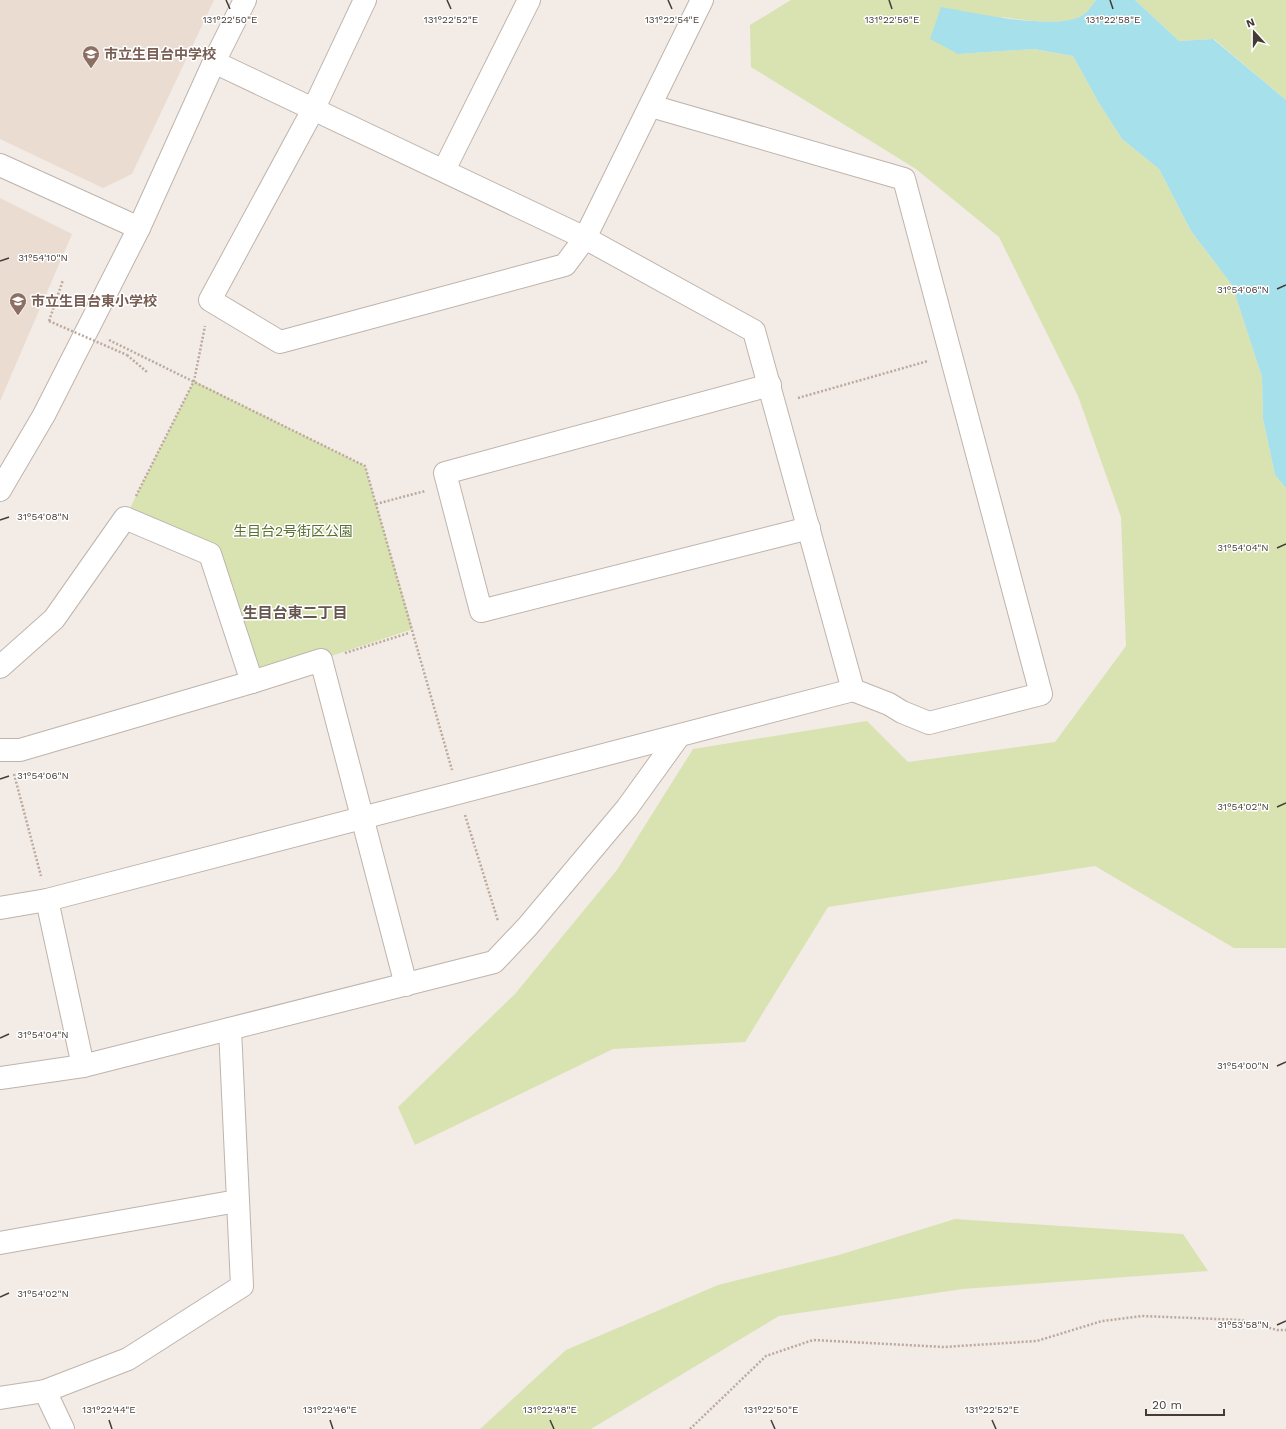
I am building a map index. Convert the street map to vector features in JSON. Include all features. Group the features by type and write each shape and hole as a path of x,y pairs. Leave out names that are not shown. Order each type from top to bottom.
{"street":[{"path":"0,490 44,415 139,228 214,62 245,0"},
{"path":"365,0 314,108 210,300 280,342 565,265 585,238 652,106 702,0"},
{"path":"444,170 529,0"},
{"path":"214,62 314,108 585,238 754,331 773,395 853,690"},
{"path":"0,908 47,900 853,690 889,704 902,712 929,724 1041,694 904,179 652,106"},
{"path":"0,165 139,228"},
{"path":"773,395 446,473 481,611 809,528"},
{"path":"0,667 54,619 125,518 210,554 252,682"},
{"path":"4,750 20,750 252,682 321,660 406,984"},
{"path":"0,1078 83,1066 494,962 528,926 627,808 679,736"},
{"path":"47,900 83,1066"},
{"path":"0,1398 45,1391 128,1358 242,1286 230,1029"},
{"path":"0,1242 237,1201"},
{"path":"45,1391 63,1429"}],"path":[{"path":"63,280 49,321 127,355 147,372"},
{"path":"125,518 194,381 210,300"},
{"path":"87,329 365,466 458,793 506,948"},
{"path":"773,395 950,355"},
{"path":"376,504 448,485"},
{"path":"321,660 409,633"},
{"path":"4,750 47,900"},
{"path":"690,1429 766,1356 813,1340 944,1348 1037,1341 1102,1321 1142,1316 1241,1320 1277,1330 1286,1330"}],"shaded area":[{"name":"市立生目台中学校","path":"0,0 214,0 132,174 103,188 0,139"},
{"name":"市立生目台東小学校","path":"0,198 72,234 0,401"}],"green space":[{"path":"791,0 1096,0 1084,14 1067,21 1044,22 1002,17 958,54 1034,49 1073,56 1099,103 1122,139 1159,169 1191,231 1232,285 1262,377 1263,419 1275,475 1286,488 1286,948 1234,948 1095,866 828,907 745,1042 613,1049 415,1145 398,1107 515,994 617,870 693,749 867,721 908,762 1055,742 1126,646 1121,517 1078,396 999,237 916,169 751,67 750,25"},
{"path":"1135,0 1286,0 1286,100 1214,39 1179,41"},
{"name":"生目台2号街区公園","path":"194,381 365,466 413,629 252,682 210,554 125,518"},
{"path":"955,1219 1183,1234 1208,1271 963,1289 779,1316 591,1429 480,1429 566,1350 718,1285 839,1255"}],"water":[{"path":"1096,0 1135,0 1179,41 1213,39 1286,100 1286,488 1275,475 1263,419 1262,377 1232,285 1191,231 1159,169 1122,139 1099,103 1073,56 1034,49 958,54 930,39 941,7 1015,20 1056,22 1072,19 1084,14"}],"place":[{"name":"市立生目台中学校","path":"91,69"},
{"name":"市立生目台東小学校","path":"18,316"}],"district":[{"name":"生目台東二丁目","path":"295,613"}]}
